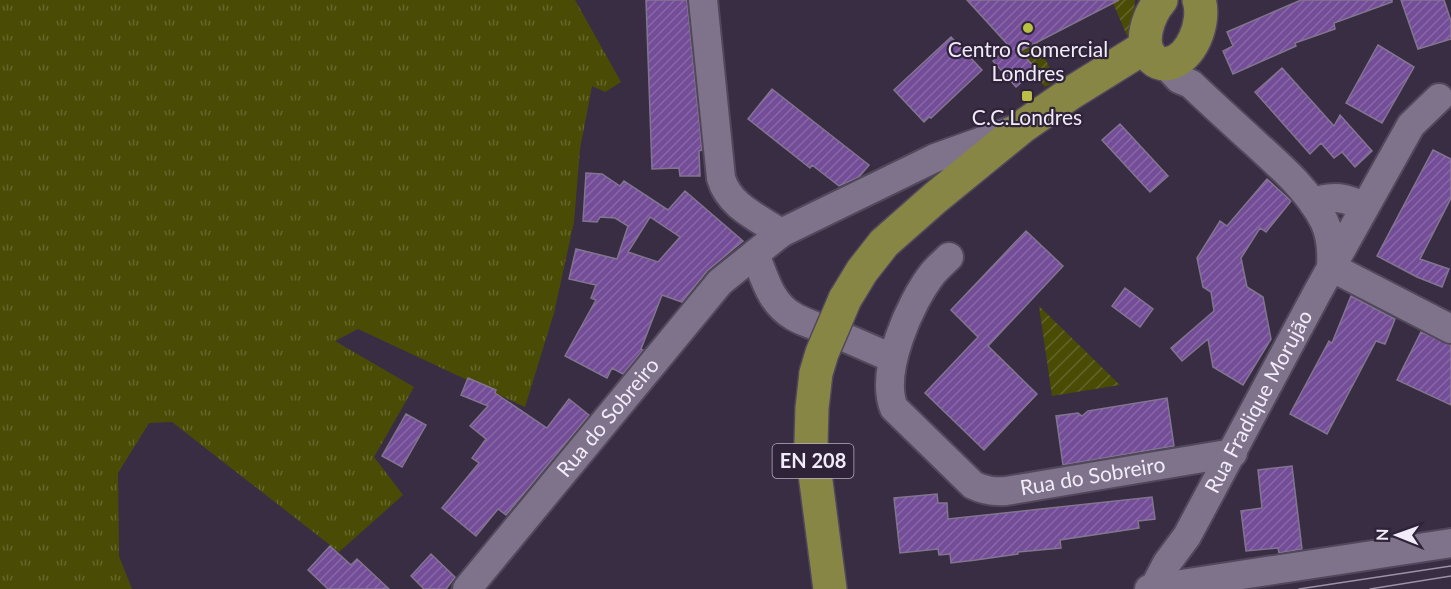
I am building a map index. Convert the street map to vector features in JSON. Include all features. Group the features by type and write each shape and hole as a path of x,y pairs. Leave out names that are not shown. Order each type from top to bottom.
{"main road":[{"path":"1159,1 1148,25 1165,54 1190,47 1205,2"},
{"name":"EN 208","path":"830,589 811,443 812,408 816,373 826,344 845,299 861,271 945,170 1022,127 1071,93 1165,54"}],"street":[{"path":"703,0 724,190 742,208 781,233"},
{"path":"1165,54 1179,79 1191,84 1281,167 1313,203 1325,223 1329,236 1331,267 1451,329"},
{"name":"Rua Fradique Morujão","path":"1151,589 1187,536 1331,267 1411,125 1439,98"},
{"name":"Rua do Sobreiro","path":"467,589 720,282 781,233 945,170"},
{"path":"1313,203 1331,197 1343,198 1365,207"},
{"path":"755,254 775,299 792,316 815,326"},
{"name":"Rua do Sobreiro","path":"950,257 933,273 921,292 900,336 892,358 890,398 894,408 973,485 981,490 993,492 1233,453"},
{"path":"846,338 892,358"},
{"path":"1187,536 1192,560 1199,571 1209,579"},
{"name":"Rua Fradique Morujão","path":"1151,589 1451,543"}],"green space":[{"path":"0,0 575,0 621,82 605,92 592,86 580,149 574,222 554,313 525,407 358,329 335,341 414,387 374,457 403,495 339,552 172,422 149,423 118,473 119,556 132,589 0,589"},
{"path":"1119,0 1135,0 1134,13 1127,36 1113,3"},
{"path":"1037,42 1056,81 1045,87 1016,53"},
{"path":"1039,306 1120,385 1052,396"}],"building":[{"path":"646,0 687,0 702,150 699,151 700,176 680,176 679,168 652,169"},
{"name":"Centro Comercial Londres","path":"967,0 1119,0 1020,51 1036,69 1016,87 993,61 1009,46"},
{"path":"1301,0 1392,0 1392,2 1334,23 1335,29 1295,43 1296,46 1233,74 1223,51 1233,46 1227,32"},
{"path":"1401,0 1444,0 1451,21 1451,39 1418,49"},
{"path":"951,37 982,70 924,122 894,90"},
{"path":"1378,45 1414,67 1382,123 1346,103"},
{"path":"1282,68 1334,126 1340,115 1372,151 1355,167 1342,152 1334,158 1321,143 1310,154 1255,92"},
{"path":"772,89 869,165 859,177 839,186 812,165 810,168 748,119"},
{"path":"1120,124 1168,176 1150,192 1102,140"},
{"path":"1433,150 1451,159 1451,198 1420,259 1449,269 1442,287 1377,256"},
{"path":"586,173 602,174 620,186 624,181 668,210 685,191 743,241 707,271 682,302 662,295 641,349 643,350 623,374 612,368 607,378 565,356 596,300 591,298 596,285 569,279 576,249 617,259 628,226 615,218 600,217 597,222 583,221","holes":["650,217 680,237 658,262 628,252"]},
{"path":"1267,179 1291,201 1266,232 1260,228 1241,258 1247,287 1263,297 1271,339 1243,385 1213,367 1208,339 1182,361 1171,348 1214,311 1211,292 1203,287 1197,258 1220,221 1227,226"},
{"path":"1026,231 1063,266 988,346 1037,394 984,450 925,393 978,337 951,310"},
{"path":"1125,288 1153,309 1140,327 1112,306"},
{"path":"1351,296 1395,319 1385,344 1376,341 1327,434 1290,414 1329,341 1332,343"},
{"path":"1421,332 1451,345 1451,405 1397,380"},
{"path":"468,378 496,390 495,393 547,428 569,399 589,415 506,515 498,509 476,536 442,508 479,463 472,458 486,439 470,426 488,406 461,395"},
{"path":"1167,398 1174,446 1063,465 1056,416 1078,413 1082,416 1088,411"},
{"path":"406,414 426,425 402,467 382,456"},
{"path":"1292,466 1302,549 1279,553 1278,548 1246,551 1241,511 1262,508 1258,470"},
{"path":"937,494 938,503 947,503 948,519 1152,497 1155,519 1138,521 1139,528 1060,540 1061,548 1018,552 1018,554 976,560 951,563 950,554 939,555 938,549 900,553 894,498"},
{"path":"330,546 351,565 357,559 389,589 328,589 308,570"},
{"path":"431,554 455,577 446,589 424,589 411,576"}],"tram line":[{"path":"1299,589 1451,566"},
{"path":"1370,589 1451,576"}],"place":[{"name":"Centro Comercial Londres","path":"1028,28"},
{"name":"C.C.Londres","path":"1027,96"}]}
